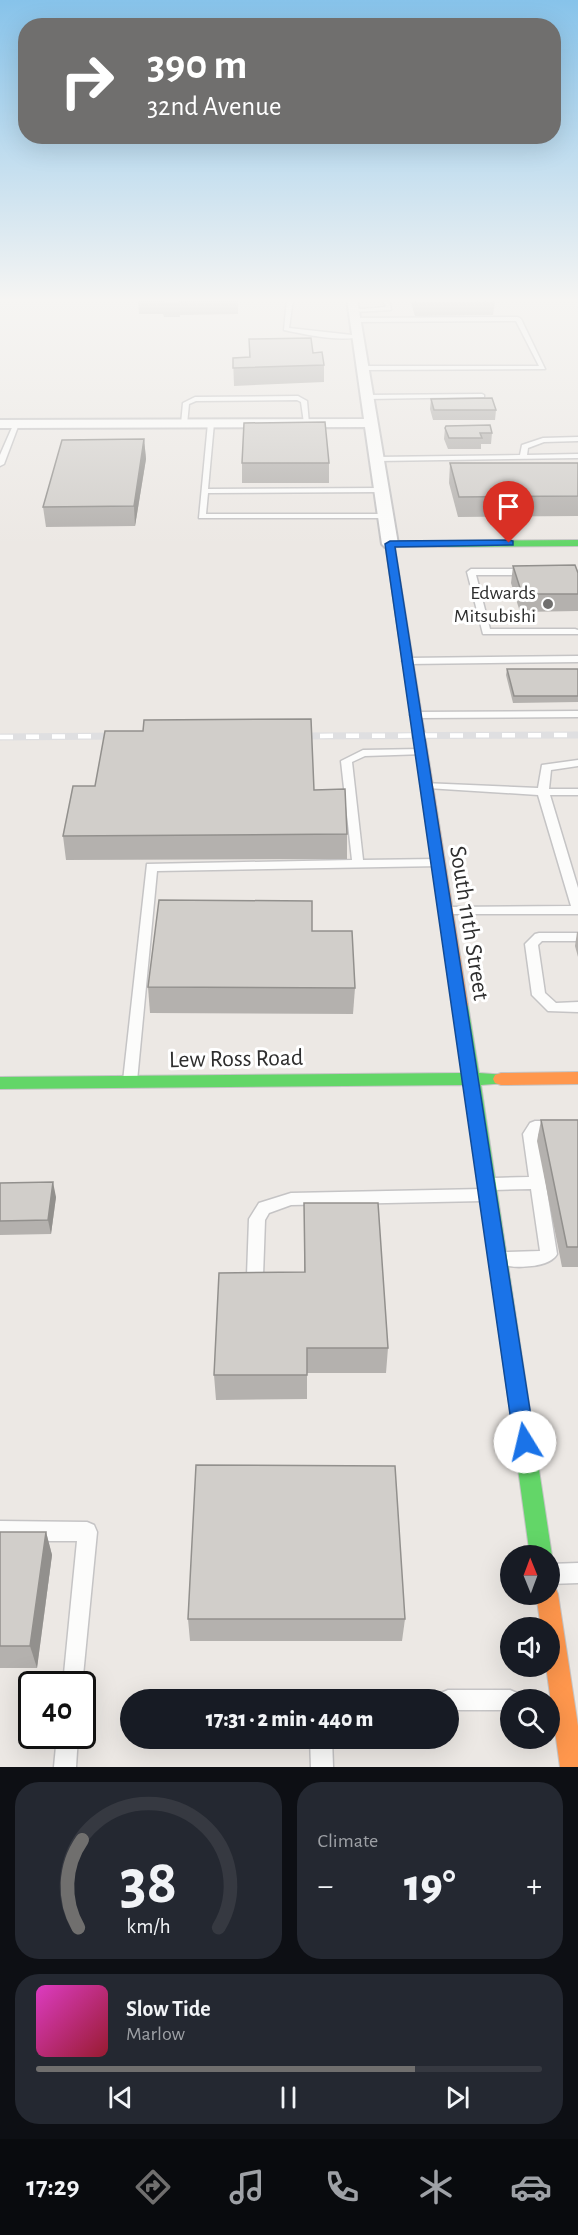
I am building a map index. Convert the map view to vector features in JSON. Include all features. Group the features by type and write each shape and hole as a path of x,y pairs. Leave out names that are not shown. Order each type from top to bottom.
{"street":[{"name":"South 11th Street","path":"365,381 472,1079 539,1545"},
{"path":"0,424 371,423"},
{"path":"390,544 578,543"},
{"name":"Lew Ross Road","path":"0,1083 578,1078"},
{"path":"548,1605 555,1689"},
{"path":"560,1717 572,1767"}],"lane":[{"path":"367,397 482,396"},
{"path":"184,424 186,403 195,399 298,398 304,401 307,423"},
{"path":"211,423 202,516 384,516"},
{"path":"0,464 16,424"},
{"path":"523,457 525,447 543,440 578,439"},
{"path":"377,459 578,456"},
{"path":"205,491 381,490"},
{"path":"542,572 471,572 486,632 575,632"},
{"path":"407,660 578,659"},
{"path":"415,715 578,714"},
{"path":"358,864 345,761 363,753 421,752"},
{"path":"446,911 578,909 543,792 546,766 578,763"},
{"path":"426,785 578,792"},
{"path":"130,1082 150,867 438,863"},
{"path":"578,937 539,937 531,944 539,995 553,1008 578,1007"},
{"path":"498,1259 542,1258 549,1254 530,1134 534,1127 578,1127"},
{"path":"255,1276 257,1219 264,1208 291,1199 488,1189 538,1183"},
{"path":"0,1531 87,1532 74,1671"},
{"path":"560,1574 578,1574"},
{"path":"459,1700 500,1700"},
{"path":"65,1767 67,1749"},
{"path":"321,1749 322,1767"}],"building":[{"path":"492,398 496,410 434,410 431,399"},
{"path":"325,422 329,463 242,463 244,423"},
{"path":"490,425 492,433 480,433 482,438 449,438 445,428 446,426"},
{"path":"144,439 134,506 43,507 62,440"},
{"path":"450,463 578,463 578,496 459,497"},
{"path":"575,565 578,573 578,594 522,594 513,566"},
{"path":"507,669 578,669 578,696 514,696"},
{"path":"311,719 314,790 345,789 347,834 63,836 73,786 95,786 105,731 143,731 144,720"},
{"path":"159,900 312,901 312,931 352,931 355,988 148,987"},
{"path":"541,1120 578,1120 578,1247 567,1247"},
{"path":"53,1182 48,1220 0,1221 0,1183"},
{"path":"304,1203 378,1203 388,1348 307,1348 307,1375 214,1375 219,1273 305,1272"},
{"path":"196,1465 395,1466 405,1619 188,1619"},
{"path":"0,1532 46,1532 30,1646 0,1646"}],"railway":[{"path":"294,736 578,735"},
{"path":"0,737 120,736"}],"traffic: fast":[{"path":"446,544 578,543"},
{"path":"461,1005 539,1545"},
{"path":"0,1083 501,1079"}],"traffic: slow":[{"path":"446,544 390,544 461,1005"},
{"path":"501,1079 578,1078"},
{"path":"549,1605 572,1767"}],"place":[{"name":"Edwards Mitsubishi","path":"548,604"}],"route":[{"path":"509,543 390,544 525,1442"}]}
